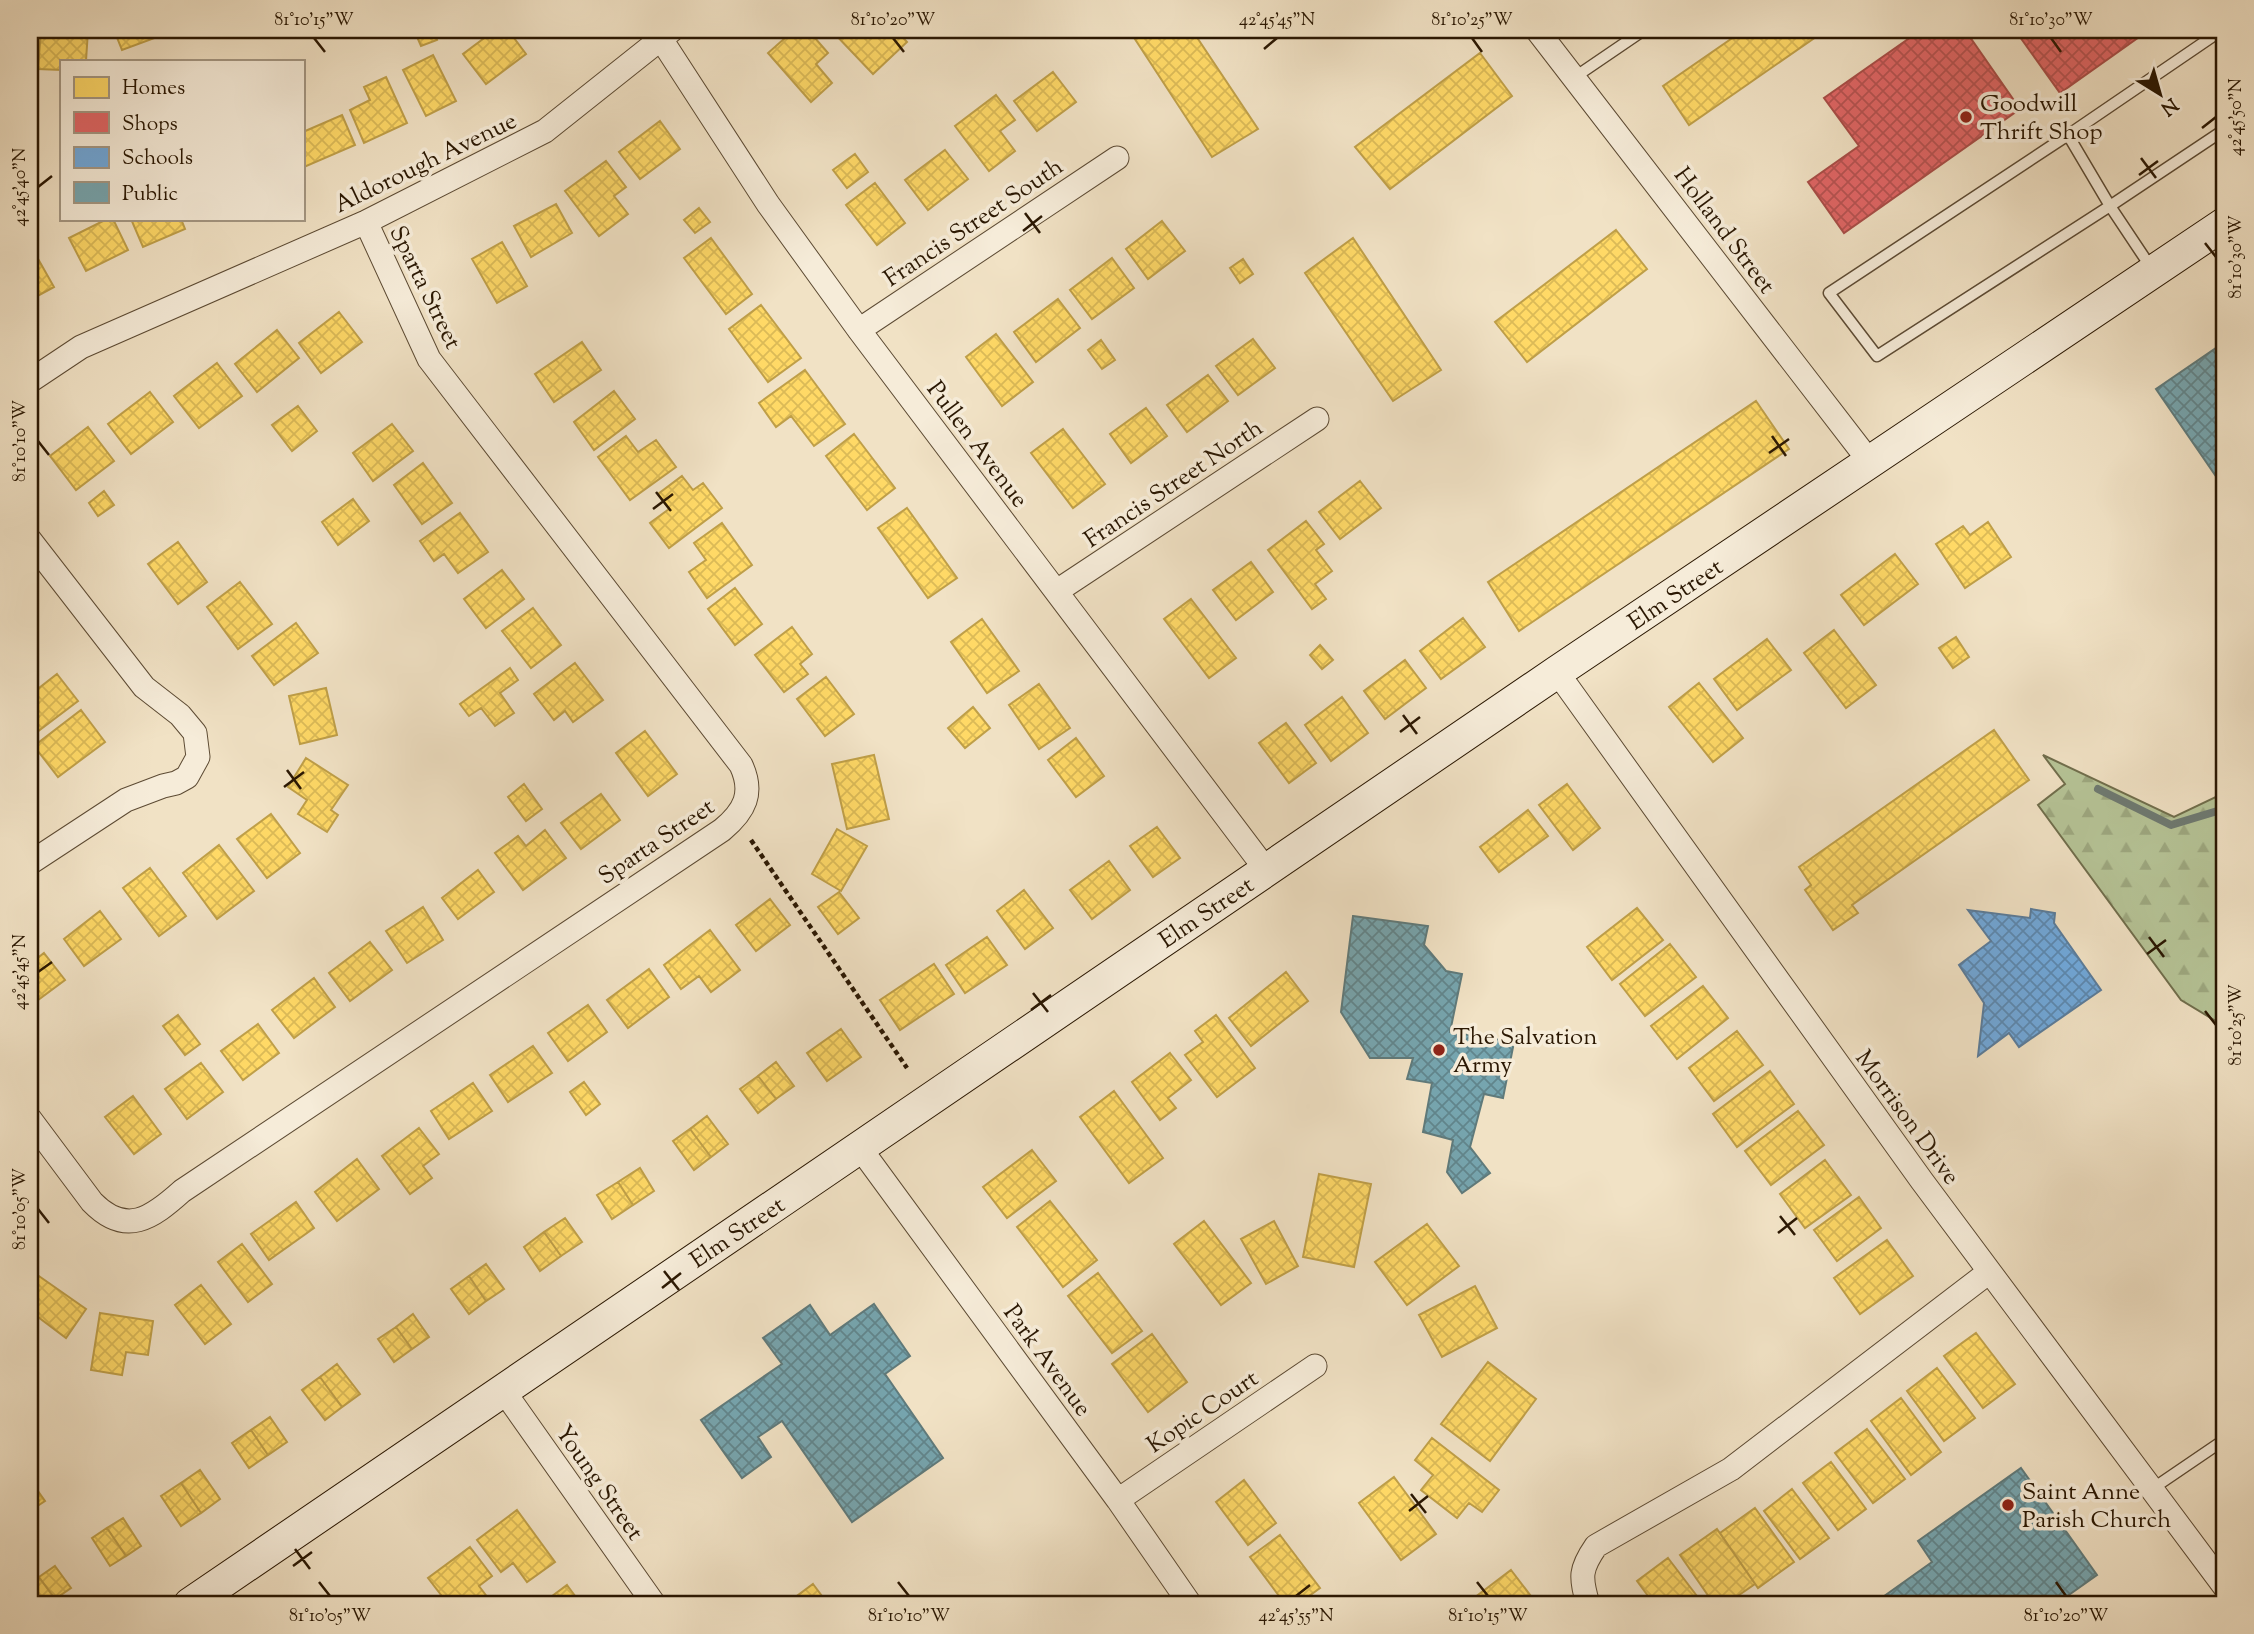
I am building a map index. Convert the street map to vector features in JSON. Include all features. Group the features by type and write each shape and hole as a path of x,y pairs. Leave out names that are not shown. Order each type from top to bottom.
{"main road":[{"name":"Elm Street","path":"190,1604 1557,672 2224,224"}],"street":[{"name":"Holland Street","path":"1537,30 1870,462"},
{"name":"Aldorough Avenue","path":"30,381 81,347 366,222 545,131 666,34"},
{"name":"Pullen Avenue","path":"666,34 768,204 859,330 1267,871"},
{"name":"Francis Street South","path":"859,330 1117,158"},
{"name":"Sparta Street","path":"30,1119 102,1213 117,1221 146,1218 159,1211 182,1191 722,830 736,819 745,804 747,785 741,765 429,359 366,222"},
{"name":"Francis Street North","path":"1057,592 1317,419"},
{"path":"30,540 144,687 180,715 195,733 198,757 187,777 126,800 30,863"},
{"name":"Morrison Drive","path":"1557,672 1914,1170 2224,1587"},
{"name":"Park Avenue","path":"860,1148 1118,1500 1190,1604"},
{"path":"1588,1604 1582,1585 1583,1565 1596,1546 1731,1469 1990,1272"},
{"name":"Kopic Court","path":"1118,1500 1315,1366"},
{"name":"Young Street","path":"503,1390 654,1604"}],"lane":[{"path":"1575,77 1644,30"},
{"path":"2222,30 1829,293 1877,356 2224,130"},
{"path":"2068,135 2153,272"},
{"path":"2151,1489 2224,1440"}],"path":[{"path":"751,839 907,1068"}],"green space":[{"path":"2043,755 2174,817 2224,793 2224,1026 2181,1000 2038,805 2065,784"}],"building: Homes":[{"path":"41,30 88,30 86,60 60,60 60,70 38,69"},
{"path":"114,30 166,30 168,33 122,50"},
{"path":"414,30 433,30 437,40 421,46"},
{"path":"495,30 508,30 526,54 486,84 463,54"},
{"path":"794,30 808,30 828,53 816,64 832,83 811,102 768,53"},
{"path":"831,30 896,30 907,42 873,74"},
{"path":"1129,30 1192,30 1258,129 1212,157"},
{"path":"1744,30 1826,30 1689,125 1663,86"},
{"path":"1480,53 1512,96 1390,189 1355,147"},
{"path":"433,55 456,101 426,116 403,70"},
{"path":"1053,72 1076,102 1037,131 1014,101"},
{"path":"386,77 407,123 364,143 350,110 370,100 364,87"},
{"path":"996,95 1015,120 1000,131 1015,151 989,171 955,126"},
{"path":"342,115 355,145 304,167 304,132"},
{"path":"660,121 680,149 640,179 619,152"},
{"path":"945,150 968,179 928,210 905,180"},
{"path":"855,154 868,172 847,188 833,170"},
{"path":"606,161 626,187 614,196 628,214 599,236 565,191"},
{"path":"875,183 905,223 877,245 846,205"},
{"path":"556,204 572,233 531,257 514,226"},
{"path":"699,208 710,222 695,233 684,220"},
{"path":"105,220 113,220 128,250 86,271 69,238"},
{"path":"131,220 181,220 185,229 143,247"},
{"path":"1162,221 1185,251 1148,279 1126,249"},
{"path":"1616,230 1647,269 1527,362 1495,322"},
{"path":"711,238 752,294 726,314 684,258"},
{"path":"1353,238 1441,370 1393,401 1305,273"},
{"path":"502,242 527,286 497,303 472,259"},
{"path":"37,257 54,287 30,300 30,261"},
{"path":"1112,258 1134,288 1092,319 1070,290"},
{"path":"1243,259 1253,274 1240,283 1230,268"},
{"path":"1058,299 1080,328 1036,362 1014,332"},
{"path":"761,305 801,358 768,382 729,329"},
{"path":"339,312 362,342 321,373 299,343"},
{"path":"277,330 299,358 257,392 235,364"},
{"path":"996,334 1033,382 1002,406 966,357"},
{"path":"1253,339 1275,368 1238,395 1216,366"},
{"path":"1101,340 1115,360 1102,369 1088,350"},
{"path":"582,342 601,370 554,402 535,374"},
{"path":"217,363 242,396 199,428 174,396"},
{"path":"805,370 845,424 814,446 791,416 776,427 759,403"},
{"path":"1208,375 1228,401 1187,432 1167,405"},
{"path":"614,391 635,419 594,450 574,422"},
{"path":"150,392 173,422 131,454 108,424"},
{"path":"1756,401 1789,449 1519,631 1488,582"},
{"path":"298,406 317,431 292,451 272,425"},
{"path":"1146,408 1167,436 1131,463 1110,434"},
{"path":"392,424 413,451 373,481 353,453"},
{"path":"88,427 114,461 76,490 50,456"},
{"path":"1063,429 1105,484 1073,508 1031,453"},
{"path":"854,434 895,488 867,510 826,456"},
{"path":"626,436 638,452 656,440 676,467 630,500 598,457"},
{"path":"423,463 452,503 422,524 394,485"},
{"path":"682,476 693,490 703,483 722,508 669,548 650,523 669,509 658,494"},
{"path":"1360,481 1381,508 1340,539 1319,512"},
{"path":"104,491 114,505 98,516 89,503"},
{"path":"353,499 369,521 338,545 322,522"},
{"path":"907,508 957,578 928,598 878,528"},
{"path":"460,513 488,552 458,573 444,554 434,561 420,541"},
{"path":"1306,521 1324,544 1316,550 1332,571 1315,584 1326,599 1312,609 1268,550"},
{"path":"1988,522 2011,557 1965,588 1936,544 1963,526 1970,535"},
{"path":"722,523 752,565 707,598 689,572 706,560 694,543"},
{"path":"178,542 207,582 178,604 148,564"},
{"path":"1895,554 1918,584 1864,625 1841,595"},
{"path":"1251,562 1273,592 1236,620 1213,590"},
{"path":"502,570 524,599 486,628 464,599"},
{"path":"240,582 272,624 238,649 207,607"},
{"path":"735,588 762,624 735,645 708,609"},
{"path":"1191,599 1236,658 1209,678 1164,619"},
{"path":"533,608 561,645 531,668 502,631"},
{"path":"1463,618 1485,647 1441,679 1420,651"},
{"path":"982,619 1019,671 987,693 951,642"},
{"path":"296,623 318,653 274,685 252,656"},
{"path":"792,627 812,654 800,664 808,674 784,692 755,655"},
{"path":"1834,630 1876,685 1846,708 1804,653"},
{"path":"1956,637 1969,657 1953,668 1939,648"},
{"path":"1767,639 1791,670 1737,710 1714,679"},
{"path":"1320,645 1333,660 1322,669 1310,655"},
{"path":"1405,660 1426,688 1385,719 1364,691"},
{"path":"575,663 603,700 573,722 565,711 554,720 534,694"},
{"path":"510,668 518,680 500,693 514,713 495,726 481,708 469,716 460,704"},
{"path":"57,674 78,701 33,735 30,731 30,695"},
{"path":"826,677 854,714 825,736 797,699"},
{"path":"1699,683 1743,738 1713,762 1669,707"},
{"path":"1039,684 1070,728 1039,749 1009,705"},
{"path":"326,688 337,735 300,744 289,696"},
{"path":"1342,697 1368,733 1331,761 1305,725"},
{"path":"973,707 990,728 965,748 948,728"},
{"path":"81,710 105,742 58,777 34,746"},
{"path":"1286,723 1316,763 1289,783 1259,743"},
{"path":"1994,730 2029,780 1852,905 1858,913 1833,930 1805,890 1811,885 1799,867"},
{"path":"645,731 677,774 648,796 616,753"},
{"path":"1076,738 1104,776 1076,797 1048,760"},
{"path":"874,755 889,819 847,829 832,764"},
{"path":"306,758 348,785 331,810 338,815 327,832 298,814 307,800 288,787"},
{"path":"524,784 542,809 526,821 508,797"},
{"path":"1567,784 1600,828 1573,850 1539,805"},
{"path":"601,794 620,820 581,849 561,823"},
{"path":"1528,810 1548,836 1499,872 1480,847"},
{"path":"271,814 300,853 267,878 237,839"},
{"path":"1157,827 1180,858 1153,877 1130,846"},
{"path":"837,829 867,846 841,891 812,874"},
{"path":"545,830 566,858 523,890 495,853 518,836 526,846"},
{"path":"219,845 254,891 217,919 183,873"},
{"path":"1109,861 1130,890 1092,919 1070,890"},
{"path":"150,868 186,916 159,936 123,888"},
{"path":"478,870 494,892 458,919 442,898"},
{"path":"1024,890 1053,928 1025,949 997,911"},
{"path":"839,892 859,918 838,934 818,907"},
{"path":"770,899 790,925 756,951 736,925"},
{"path":"423,907 443,940 407,963 386,931"},
{"path":"1637,908 1663,940 1612,980 1587,947"},
{"path":"100,911 121,939 84,966 64,939"},
{"path":"710,930 740,970 711,992 699,976 681,989 664,965"},
{"path":"987,937 1007,965 965,993 946,965"},
{"path":"370,942 392,970 350,1001 329,973"},
{"path":"1670,944 1696,977 1645,1016 1620,984"},
{"path":"44,953 65,980 30,1006 30,964"},
{"path":"934,964 954,994 900,1030 880,1000"},
{"path":"649,969 669,997 628,1028 607,1000"},
{"path":"1286,972 1308,1001 1251,1046 1229,1018"},
{"path":"314,978 335,1007 294,1038 272,1010"},
{"path":"1703,986 1728,1018 1677,1059 1651,1026"},
{"path":"588,1005 607,1032 568,1061 548,1033"},
{"path":"178,1015 200,1044 185,1055 163,1026"},
{"path":"1216,1015 1255,1068 1217,1097 1185,1055 1203,1042 1195,1031"},
{"path":"258,1024 279,1053 243,1080 221,1051"},
{"path":"841,1029 861,1057 827,1081 807,1053"},
{"path":"1737,1031 1763,1065 1714,1101 1689,1068"},
{"path":"533,1046 552,1073 508,1102 490,1075"},
{"path":"1170,1053 1191,1080 1168,1098 1176,1108 1160,1120 1132,1082"},
{"path":"776,1062 794,1086 776,1099 758,1076"},
{"path":"201,1063 223,1092 187,1119 165,1089"},
{"path":"1770,1071 1794,1104 1737,1147 1713,1114"},
{"path":"758,1076 776,1099 758,1113 740,1089"},
{"path":"584,1082 600,1104 586,1115 570,1092"},
{"path":"473,1083 492,1111 449,1139 431,1111"},
{"path":"1114,1091 1163,1158 1129,1183 1080,1117"},
{"path":"133,1096 161,1134 134,1154 105,1117"},
{"path":"1798,1111 1824,1145 1771,1185 1745,1151"},
{"path":"707,1116 728,1144 711,1157 690,1129"},
{"path":"419,1128 439,1154 423,1166 432,1178 410,1194 382,1156"},
{"path":"690,1129 711,1157 694,1170 673,1141"},
{"path":"1032,1150 1056,1181 1007,1218 983,1187"},
{"path":"357,1159 379,1189 337,1221 315,1192"},
{"path":"1825,1160 1851,1195 1805,1228 1780,1194"},
{"path":"640,1168 654,1191 633,1205 618,1182"},
{"path":"1319,1174 1371,1184 1354,1267 1303,1257"},
{"path":"618,1182 633,1205 612,1219 597,1195"},
{"path":"1859,1197 1881,1228 1837,1261 1814,1230"},
{"path":"1050,1201 1097,1260 1063,1287 1017,1227"},
{"path":"296,1202 314,1228 269,1260 251,1234"},
{"path":"565,1218 582,1242 561,1256 544,1232"},
{"path":"1204,1221 1251,1283 1221,1305 1174,1244"},
{"path":"1274,1221 1298,1266 1266,1284 1241,1239"},
{"path":"1427,1224 1459,1266 1407,1305 1375,1262"},
{"path":"544,1232 561,1256 540,1271 524,1247"},
{"path":"1887,1240 1913,1276 1860,1314 1834,1278"},
{"path":"242,1244 272,1284 248,1302 218,1262"},
{"path":"486,1264 504,1289 486,1301 469,1276"},
{"path":"1098,1273 1142,1331 1112,1353 1068,1296"},
{"path":"36,1274 86,1309 66,1338 30,1311 30,1283"},
{"path":"469,1276 486,1301 469,1314 451,1289"},
{"path":"201,1285 231,1324 205,1344 175,1305"},
{"path":"1475,1286 1497,1328 1442,1357 1419,1315"},
{"path":"100,1313 153,1321 148,1355 126,1352 122,1375 91,1370"},
{"path":"413,1314 429,1337 412,1349 396,1327"},
{"path":"396,1327 412,1349 394,1362 378,1339"},
{"path":"1976,1333 2015,1384 1983,1408 1944,1356"},
{"path":"1152,1334 1187,1382 1148,1412 1112,1364"},
{"path":"1488,1362 1536,1399 1490,1461 1441,1424"},
{"path":"337,1364 360,1394 342,1407 320,1377"},
{"path":"1937,1368 1975,1418 1944,1441 1907,1391"},
{"path":"320,1377 342,1407 325,1420 302,1390"},
{"path":"1901,1398 1941,1452 1911,1475 1871,1421"},
{"path":"270,1417 287,1442 268,1455 251,1430"},
{"path":"1867,1429 1905,1479 1873,1503 1835,1453"},
{"path":"251,1430 268,1455 249,1468 232,1443"},
{"path":"1432,1438 1499,1490 1482,1512 1469,1503 1457,1518 1421,1490 1433,1475 1415,1460"},
{"path":"1831,1462 1866,1509 1838,1530 1803,1483"},
{"path":"200,1470 220,1499 201,1513 181,1483"},
{"path":"1394,1477 1436,1534 1401,1560 1359,1503"},
{"path":"1244,1480 1276,1523 1248,1545 1216,1502"},
{"path":"181,1483 201,1513 181,1526 161,1496"},
{"path":"33,1484 45,1501 30,1511 30,1486"},
{"path":"1792,1489 1829,1538 1800,1559 1764,1511"},
{"path":"1755,1508 1794,1562 1758,1588 1720,1533"},
{"path":"517,1510 555,1562 527,1582 513,1563 501,1572 477,1540"},
{"path":"123,1518 141,1546 126,1556 107,1528"},
{"path":"107,1528 126,1556 110,1566 92,1538"},
{"path":"1717,1529 1755,1584 1726,1604 1714,1604 1680,1555"},
{"path":"1280,1535 1320,1588 1298,1604 1285,1604 1250,1557"},
{"path":"470,1547 492,1576 479,1586 491,1602 448,1604 428,1578"},
{"path":"1668,1558 1703,1604 1654,1604 1637,1581"},
{"path":"55,1566 71,1588 55,1599 39,1577"},
{"path":"1511,1570 1537,1604 1466,1604"},
{"path":"39,1577 55,1599 47,1604 35,1604 30,1597 30,1583"},
{"path":"813,1584 828,1604 786,1604"},
{"path":"567,1585 581,1604 544,1602"}],"building: Shops":[{"path":"1921,30 1965,30 2020,109 1844,233 1808,182 1859,146 1824,98"},
{"path":"2015,30 2149,30 2060,93"}],"building: Schools":[{"path":"2031,909 2055,913 2054,923 2101,990 2019,1047 2009,1033 1978,1056 1984,1003 1959,965 1991,941 1968,910 2030,918"}],"building: Public":[{"path":"2219,346 2224,353 2224,488 2156,389"},
{"name":"The Salvation Army","path":"1353,916 1428,926 1424,945 1446,971 1462,974 1450,1032 1514,1042 1503,1098 1484,1094 1470,1147 1490,1173 1462,1193 1447,1172 1453,1140 1423,1132 1432,1083 1407,1079 1413,1058 1370,1058 1341,1012"},
{"path":"874,1304 910,1356 885,1374 943,1458 852,1522 782,1421 758,1437 771,1457 742,1478 701,1420 782,1364 763,1338 810,1305 830,1335"},
{"name":"Saint Anne Parish Church","path":"2021,1468 2097,1575 2056,1604 1873,1604 1932,1562 1918,1541"}],"waterway":[{"path":"2098,789 2171,825 2224,809"}],"place":[{"name":"Goodwill Thrift Shop","path":"1966,117"},
{"name":"The Salvation Army","path":"1439,1050"},
{"name":"Saint Anne Parish Church","path":"2008,1505"}]}
